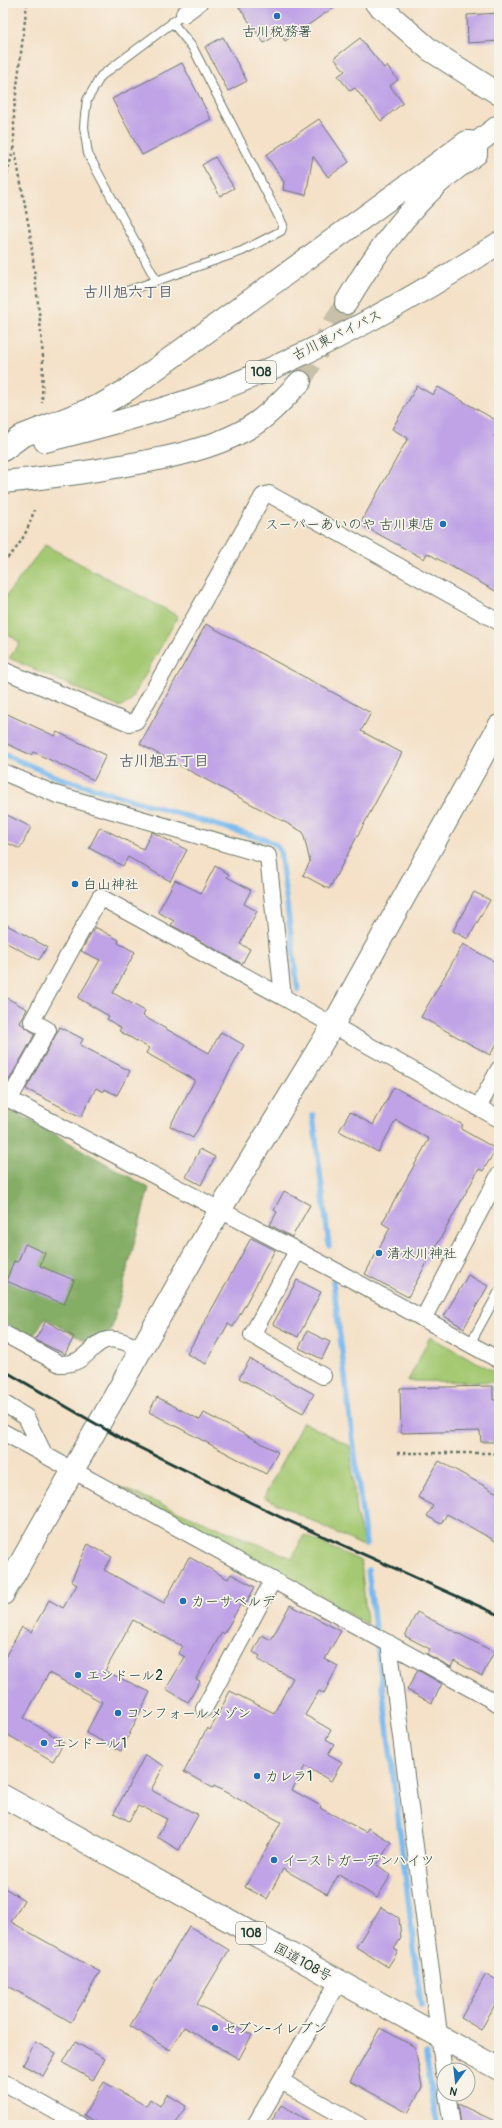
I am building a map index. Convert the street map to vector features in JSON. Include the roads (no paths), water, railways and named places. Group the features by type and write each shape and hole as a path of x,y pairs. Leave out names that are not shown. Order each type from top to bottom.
{"main road":[{"path":"376,3 430,50 499,94"},
{"path":"3,450 22,436 95,408 128,390 467,142 477,143 499,126"},
{"path":"346,303 365,271 395,229 436,185 476,154 477,143"},
{"name":"古川東バイパス","path":"3,450 133,418 189,400 243,380 348,331 399,304 456,271 499,243"},
{"path":"3,482 89,472 164,458 216,444 246,430 275,409 300,382"},
{"path":"3,1594 220,1210 333,1025 499,726"},
{"name":"国道108号","path":"3,1796 338,1982 499,2069"}],"street":[{"path":"178,18 199,3"},
{"path":"3,670 129,723 136,722 263,496 269,494 387,558 499,622"},
{"path":"3,772 55,794 268,856 283,998"},
{"path":"499,1119 333,1025 100,897 32,1021 48,1030 6,1098 220,1210 499,1360"},
{"path":"478,1108 499,1069"},
{"path":"423,1318 499,1175"},
{"path":"297,1251 252,1335 323,1376"},
{"path":"3,1333 60,1364 70,1365 78,1361 98,1343 108,1340 116,1339 126,1341 141,1350"},
{"path":"3,1403 26,1417 44,1454"},
{"path":"3,1432 499,1704"},
{"path":"204,1709 273,1580"},
{"path":"385,1641 442,2062"},
{"path":"255,2125 338,1982"},
{"path":"281,2081 359,2125"},
{"path":"3,2082 80,2125"},
{"path":"448,2102 452,2125"}],"lane":[{"path":"127,291 242,251 281,231 283,225 178,18 100,76 88,100 85,115 84,128 88,154 156,280"},
{"path":"470,1344 499,1290"}],"waterway":[{"path":"3,754 59,778 267,840 276,845 280,851 298,990"},
{"path":"313,1115 329,1246"},
{"path":"333,1281 366,1544"},
{"path":"368,1570 421,2005"},
{"path":"426,2054 434,2109 438,2125"}],"tunnel":[{"path":"300,382 346,303"}],"railway":[{"path":"3,1370 124,1440 280,1517 499,1615"}],"place":[{"name":"古川税務署","path":"277,16"},
{"name":"スーパーあいのや 古川東店","path":"443,524"},
{"name":"白山神社","path":"75,884"},
{"name":"清水川神社","path":"379,1253"},
{"name":"カーサベルデ","path":"183,1601"},
{"name":"エンドール2","path":"78,1675"},
{"name":"コンフォールメゾン","path":"118,1713"},
{"name":"エンドール1","path":"44,1743"},
{"name":"カレラ1","path":"257,1776"},
{"name":"イーストガーデンハイツ","path":"274,1860"},
{"name":"セブン-イレブン","path":"215,2028"}],"district":[{"name":"古川旭六丁目","path":"128,292"},
{"name":"古川旭五丁目","path":"164,761"}]}
